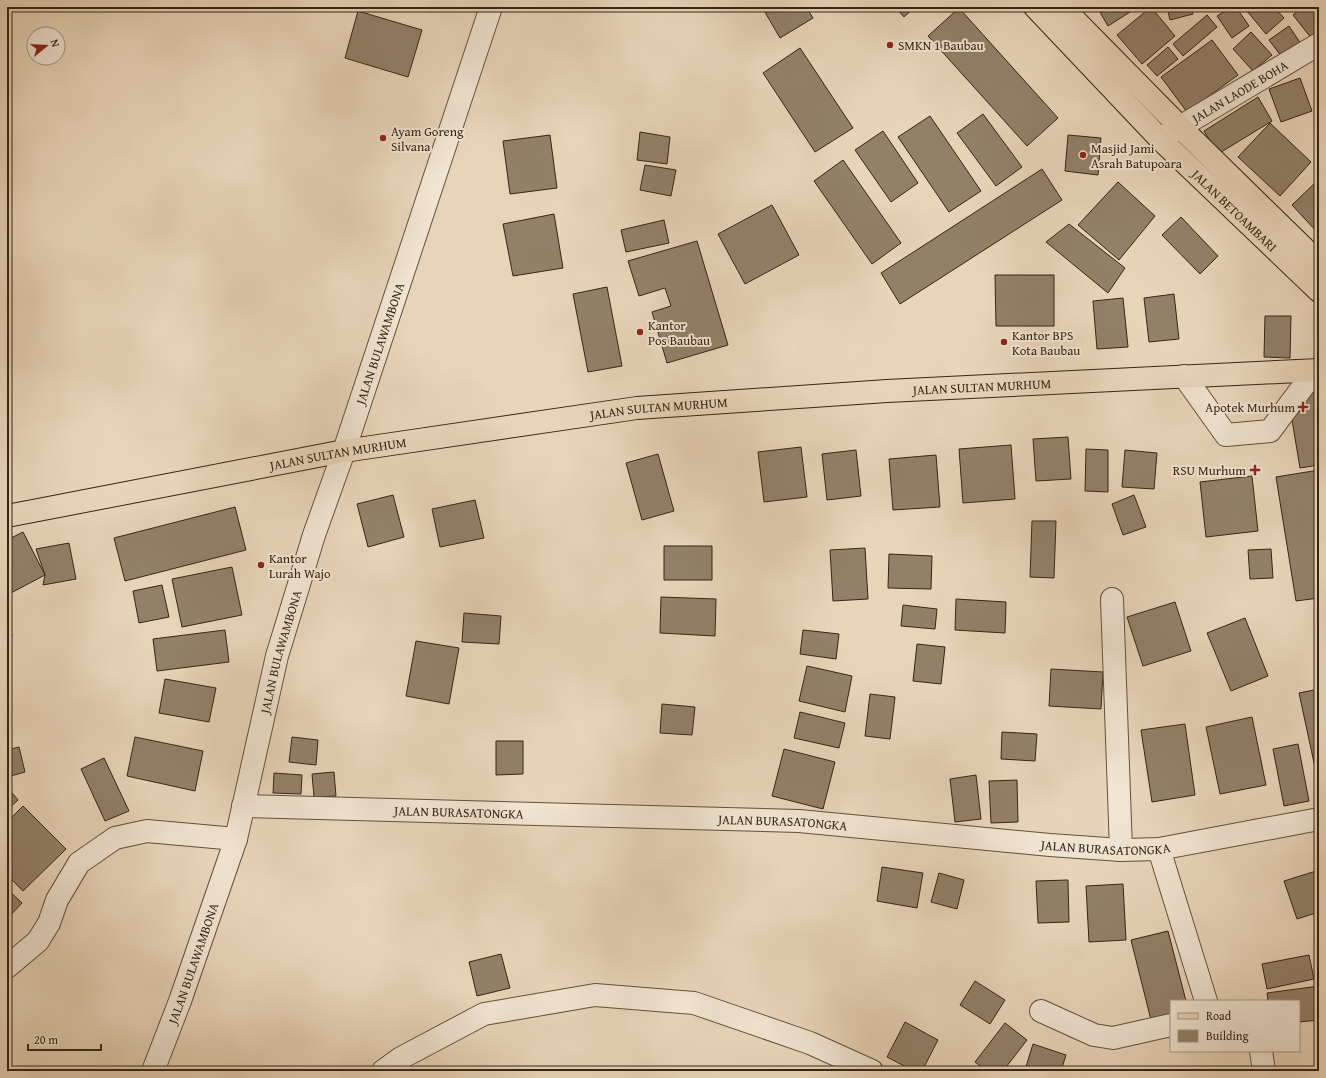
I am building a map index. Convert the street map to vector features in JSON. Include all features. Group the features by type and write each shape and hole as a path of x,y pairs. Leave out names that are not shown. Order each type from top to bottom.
{"main road":[{"name":"JALAN BETOAMBARI","path":"1035,7 1160,139 1319,292"},
{"name":"JALAN BETOAMBARI","path":"1062,7 1180,128 1319,263"},
{"name":"JALAN SULTAN MURHUM","path":"7,516 344,450 637,408 887,391 1319,370"}],"street":[{"name":"JALAN BULAWAMBONA","path":"154,1071 236,839 277,656 314,535 344,450 491,7"},
{"name":"JALAN LAODE BOHA","path":"1160,139 1319,44"},
{"path":"1184,376 1226,435 1270,431 1305,384 1319,374"},
{"path":"1112,599 1121,850"},
{"name":"JALAN BURASATONGKA","path":"243,806 799,821 1050,845 1121,850 1159,849 1319,819"},
{"path":"7,967 38,941 49,923 57,900 79,863 115,838 146,830 236,839"},
{"path":"1159,849 1206,1000"},
{"path":"383,1071 401,1058 484,1014 595,995 694,1003 810,1043 872,1071"},
{"path":"1041,1011 1094,1035 1113,1038 1170,1025"},
{"path":"1261,1052 1264,1071"}],"building":[{"path":"417,7 433,7 431,12"},
{"path":"762,7 806,7 813,18 780,38"},
{"path":"895,7 915,7 904,17"},
{"path":"1097,7 1138,7 1108,26"},
{"path":"1151,7 1175,36 1142,64 1117,35"},
{"path":"1167,7 1191,7 1193,14 1170,20"},
{"path":"1231,7 1236,7 1249,26 1232,38 1217,16"},
{"path":"1252,7 1274,7 1284,18 1266,34 1247,11"},
{"path":"1303,7 1319,7 1319,33 1312,39 1293,15"},
{"path":"959,8 1058,118 1027,146 928,36"},
{"path":"358,11 422,30 408,77 345,58"},
{"path":"1207,15 1217,27 1183,56 1173,44"},
{"path":"1289,26 1301,44 1282,57 1269,40"},
{"path":"1251,32 1272,55 1253,71 1233,49"},
{"path":"1212,40 1238,75 1187,112 1161,77"},
{"path":"1168,47 1178,59 1157,76 1147,65"},
{"path":"800,48 853,128 815,152 763,73"},
{"path":"1300,78 1312,111 1281,122 1269,89"},
{"path":"1258,97 1272,121 1218,154 1204,131"},
{"path":"983,114 1022,167 996,186 957,133"},
{"path":"930,116 981,191 949,212 898,137"},
{"path":"1270,123 1311,162 1280,196 1238,157"},
{"path":"883,131 918,183 891,202 855,150"},
{"path":"640,132 670,137 667,164 637,160"},
{"path":"550,135 557,188 510,194 503,141"},
{"name":"Masjid Jami Asrah Batupoara","path":"1068,135 1101,138 1098,175 1065,171"},
{"path":"843,160 901,243 872,264 814,181"},
{"path":"645,165 676,170 671,196 640,190"},
{"path":"1042,169 1062,200 900,304 881,273"},
{"path":"1319,179 1319,232 1318,233 1292,205"},
{"path":"1118,182 1155,216 1119,260 1078,225"},
{"path":"772,205 799,255 745,284 718,234"},
{"path":"554,214 563,268 513,276 503,224"},
{"path":"1181,217 1218,256 1200,274 1162,235"},
{"path":"664,220 669,243 626,252 621,230"},
{"path":"1069,224 1125,268 1108,293 1046,242"},
{"path":"697,241 728,345 667,363 652,312 671,306 665,288 639,296 628,261"},
{"name":"Kantor BPS Kota Baubau","path":"995,275 1054,275 1054,326 996,326"},
{"path":"607,287 622,366 588,372 573,294"},
{"path":"1174,294 1179,339 1149,342 1144,298"},
{"path":"1123,298 1128,347 1097,349 1093,301"},
{"path":"1265,316 1291,316 1290,358 1264,357"},
{"path":"1319,392 1319,465 1300,468 1291,414 1299,412 1308,393"},
{"path":"1068,437 1071,479 1036,481 1033,439"},
{"path":"1011,445 1015,499 963,503 959,449"},
{"path":"801,447 807,497 764,502 758,452"},
{"path":"1086,449 1108,450 1108,492 1085,491"},
{"path":"856,450 861,496 827,500 822,454"},
{"path":"1125,450 1157,453 1154,489 1122,487"},
{"path":"658,454 674,511 642,520 626,463"},
{"path":"936,455 940,507 893,510 889,459"},
{"path":"1319,470 1319,598 1296,601 1276,477"},
{"path":"1252,476 1258,531 1206,537 1200,482"},
{"path":"393,495 404,537 368,547 357,504"},
{"path":"1134,495 1146,527 1123,535 1112,504"},
{"path":"475,500 484,538 440,547 432,509"},
{"path":"235,507 246,550 125,581 114,538"},
{"path":"1032,521 1056,521 1054,578 1030,577"},
{"path":"23,532 45,575 7,595 7,540"},
{"path":"69,543 76,579 43,585 45,575 36,549"},
{"path":"664,546 712,546 712,580 664,580"},
{"path":"865,548 868,599 833,601 830,550"},
{"path":"1271,549 1273,578 1250,579 1248,550"},
{"path":"889,554 932,556 931,589 888,588"},
{"path":"232,567 242,615 182,627 172,579"},
{"path":"162,585 169,617 139,623 133,591"},
{"path":"661,597 716,599 715,636 660,633"},
{"path":"956,599 1006,602 1005,633 955,630"},
{"path":"1175,602 1191,651 1143,666 1127,617"},
{"path":"7,603 12,636 7,637"},
{"path":"903,605 937,609 935,629 901,626"},
{"path":"464,613 501,616 499,644 462,642"},
{"path":"1245,618 1268,676 1231,691 1207,633"},
{"path":"225,630 229,662 157,671 153,639"},
{"path":"803,630 839,634 836,659 800,654"},
{"path":"416,641 459,648 449,704 406,696"},
{"path":"917,644 945,647 941,684 913,681"},
{"path":"807,666 852,676 845,712 799,701"},
{"path":"1051,669 1103,672 1101,709 1049,706"},
{"path":"165,679 216,688 209,722 159,713"},
{"path":"1319,689 1319,771 1316,772 1299,693"},
{"path":"870,694 895,697 890,739 865,736"},
{"path":"662,704 695,707 692,735 660,733"},
{"path":"800,712 845,723 839,748 794,738"},
{"path":"1252,717 1266,785 1220,794 1206,727"},
{"path":"1185,724 1195,795 1152,802 1141,730"},
{"path":"1002,732 1037,734 1035,761 1001,759"},
{"path":"135,737 203,751 195,791 127,776"},
{"path":"292,737 318,740 316,765 289,762"},
{"path":"496,741 523,741 523,774 496,775"},
{"path":"1298,744 1309,801 1284,806 1273,749"},
{"path":"19,747 25,772 7,777 7,750"},
{"path":"784,749 835,762 823,809 772,796"},
{"path":"104,758 129,811 105,821 81,769"},
{"path":"334,772 336,796 314,797 312,774"},
{"path":"274,773 302,775 301,794 273,793"},
{"path":"976,775 981,819 955,822 950,779"},
{"path":"1017,780 1018,822 991,823 989,781"},
{"path":"7,787 18,800 7,810"},
{"path":"23,806 66,849 23,891 7,875 7,822"},
{"path":"882,867 923,873 917,908 877,901"},
{"path":"1316,871 1319,879 1319,912 1297,919 1284,881"},
{"path":"939,873 964,880 957,909 931,902"},
{"path":"1068,880 1069,922 1038,923 1036,881"},
{"path":"1123,884 1126,940 1089,942 1086,886"},
{"path":"7,889 22,903 7,919"},
{"path":"1168,931 1186,1000 1170,1000 1170,1015 1151,1020 1131,940"},
{"path":"501,954 510,988 477,996 469,962"},
{"path":"1309,955 1314,979 1267,989 1262,964"},
{"path":"975,981 1005,1000 990,1024 960,1005"},
{"path":"1319,986 1319,1020 1300,1022 1300,1000 1268,1000 1267,993"},
{"path":"905,1022 938,1040 922,1071 914,1071 887,1057"},
{"path":"1005,1023 1027,1040 1003,1071 987,1071 975,1062"},
{"path":"1033,1044 1066,1055 1061,1071 1025,1070"}],"place":[{"name":"SMKN 1 Baubau","path":"890,45"},
{"name":"Ayam Goreng Silvana","path":"383,138"},
{"name":"Masjid Jami Asrah Batupoara","path":"1083,155"},
{"name":"Kantor Pos Baubau","path":"640,332"},
{"name":"Kantor BPS Kota Baubau","path":"1004,342"},
{"name":"Apotek Murhum","path":"1303,407"},
{"name":"RSU Murhum","path":"1255,470"},
{"name":"Kantor Lurah Wajo","path":"261,565"}]}
